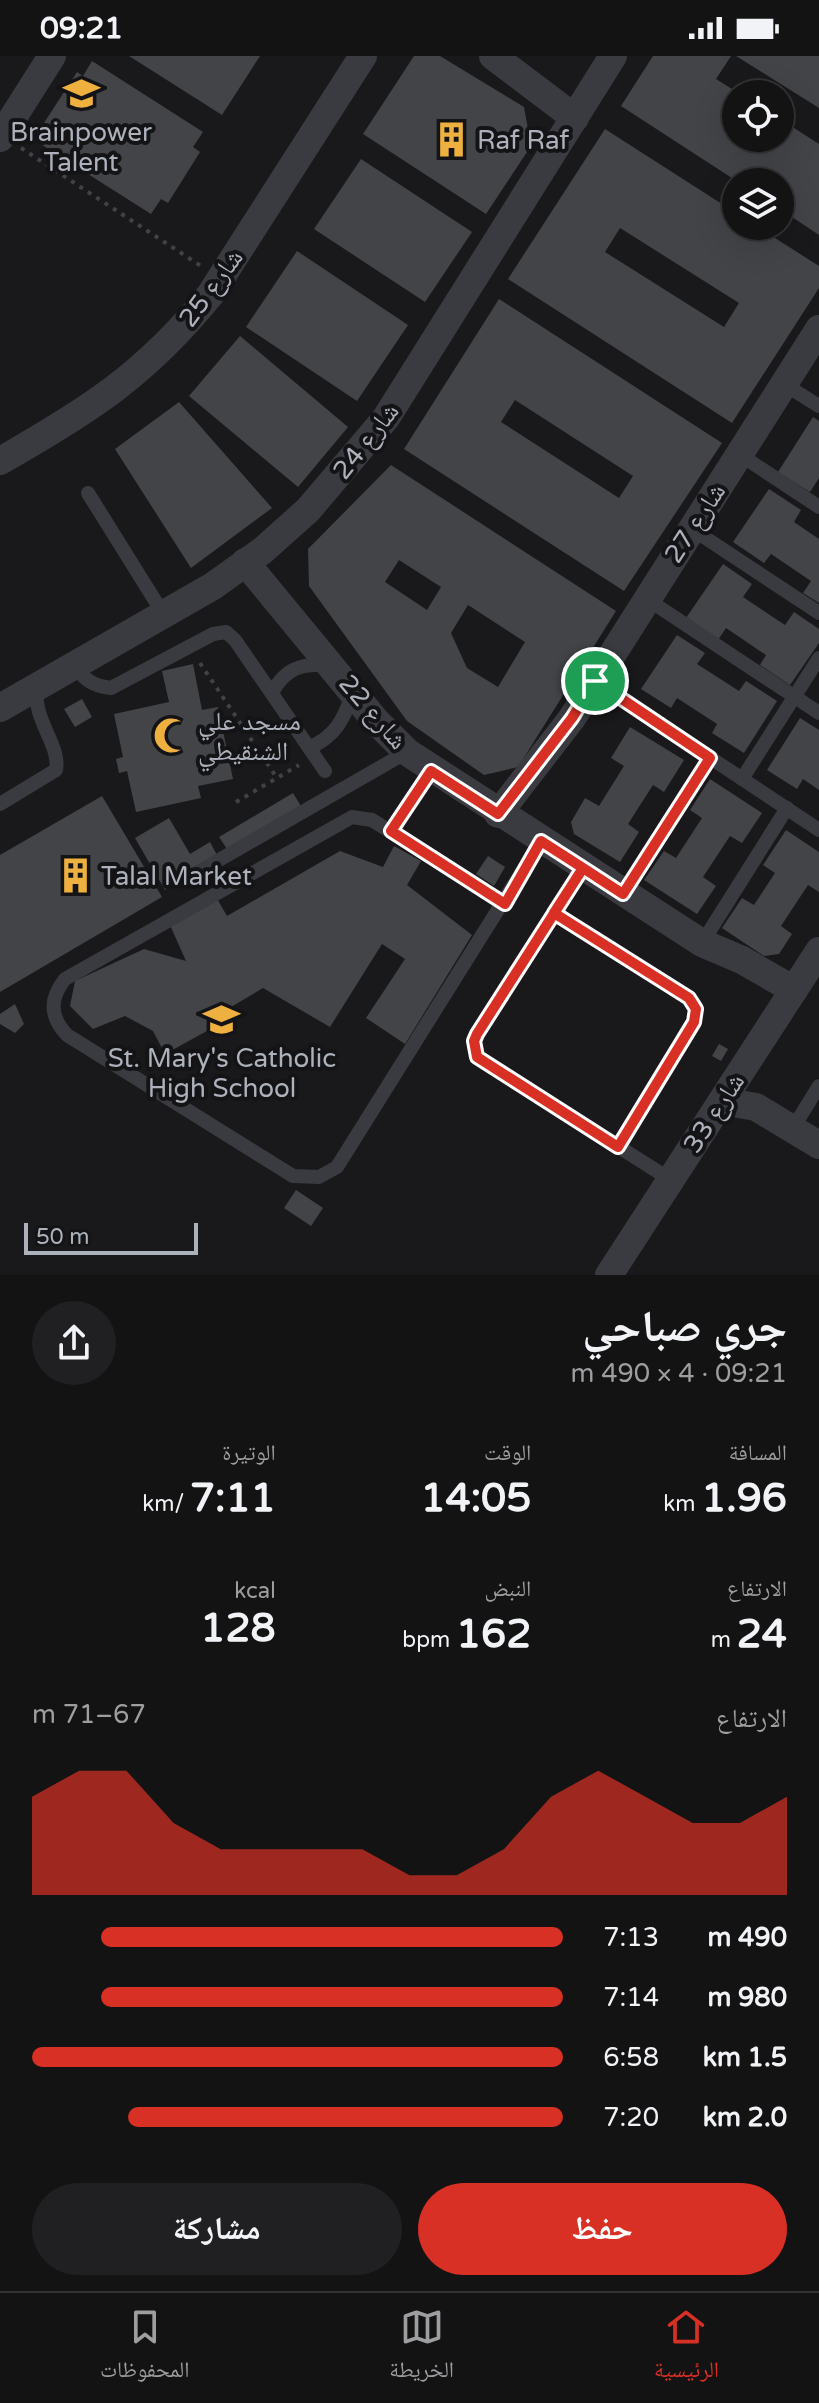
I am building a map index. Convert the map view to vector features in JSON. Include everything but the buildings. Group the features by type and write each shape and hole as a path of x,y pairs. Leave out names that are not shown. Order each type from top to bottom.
{"street":[{"name":"شارع 25","path":"0,461 97,404 147,366 180,332 221,279 363,56"},
{"name":"شارع 24","path":"0,708 164,615 254,556 308,510 349,466 386,418 613,56"},
{"path":"1,137 48,58"},
{"path":"497,59 579,110"},
{"name":"شارع 27","path":"507,819 819,329"},
{"name":"شارع 22","path":"254,556 296,627 407,752 431,771 702,943 722,963 788,999"},
{"name":"شارع 33","path":"609,1275 819,951"},
{"path":"722,1101 756,1107 819,1145"}],"lane":[{"path":"784,384 819,406"},
{"path":"739,454 819,507"},
{"path":"88,493 164,615"},
{"path":"692,529 819,613"},
{"path":"647,599 819,713"},
{"path":"75,666 83,678 96,686 111,688 219,632 231,635 325,771"},
{"path":"742,779 819,658"},
{"path":"272,693 289,671 302,665 332,664"},
{"path":"595,681 819,830"},
{"path":"0,804 56,770 57,758 37,713 37,687"},
{"path":"312,752 342,722 353,692"},
{"path":"186,879 407,752"},
{"path":"623,894 710,758"},
{"path":"391,831 431,771"},
{"path":"702,943 787,808"},
{"path":"505,904 391,831 366,817 352,817 65,979 53,1001 58,1026 67,1035 293,1176 319,1177 337,1167 505,904 541,841"},
{"path":"583,868 477,1034 474,1049 477,1057 671,1180"},
{"path":"554,913 689,998 696,1009 694,1022 618,1147"},
{"path":"793,1128 819,1086"}],"path":[{"path":"1,137 221,279"},
{"path":"190,647 277,778"},
{"path":"236,802 277,778 312,752"}],"place":[{"name":"Brainpower Talent","path":"81,93"},
{"name":"Raf Raf","path":"451,140"},
{"name":"مسجد علي الشنقيطي","path":"172,736"},
{"name":"Talal Market","path":"75,876"},
{"name":"St. Mary's Catholic High School","path":"222,1019"}],"route":[{"path":"595,681 572,718 541,754 498,814 431,771 391,831 505,904 541,841 583,868 554,913 477,1034 474,1049 477,1057 618,1147 694,1022 696,1009 689,998 554,913 583,868 623,894 710,758 595,681"}]}
